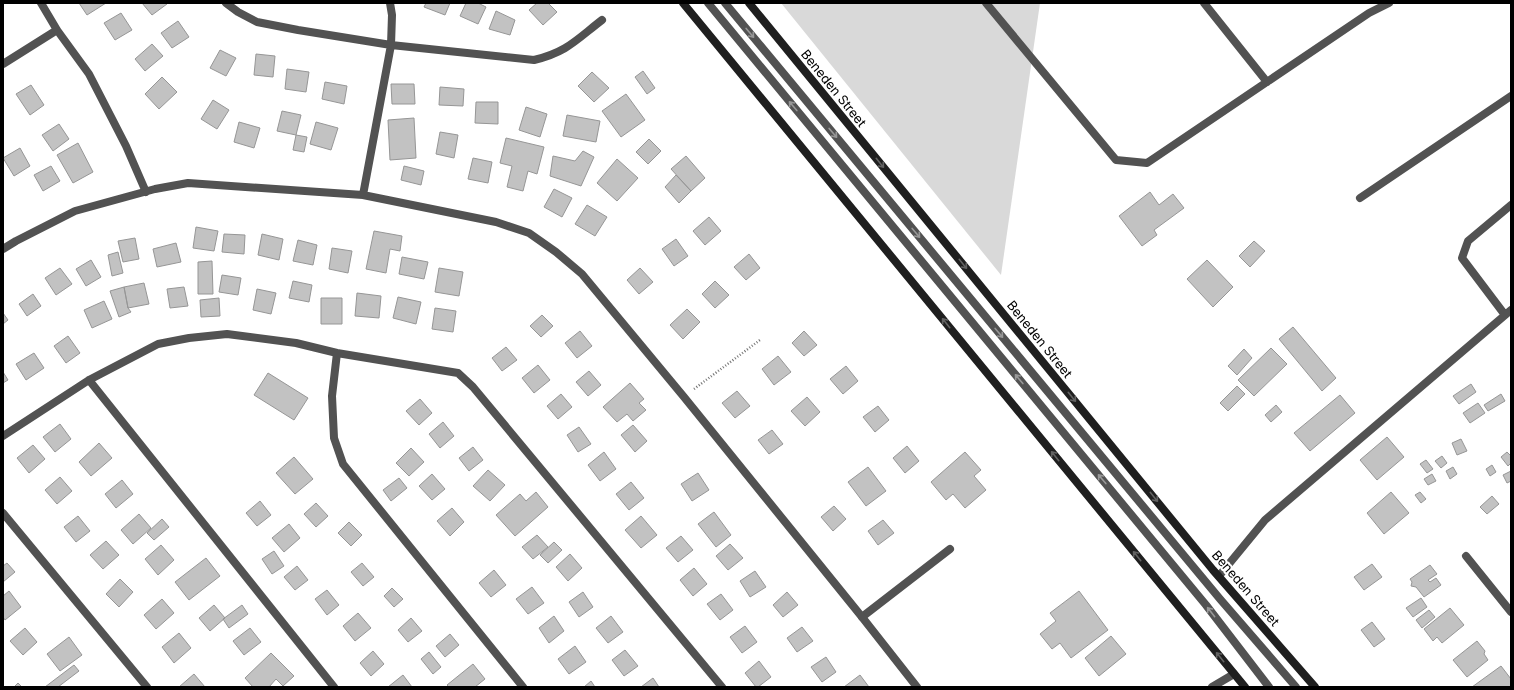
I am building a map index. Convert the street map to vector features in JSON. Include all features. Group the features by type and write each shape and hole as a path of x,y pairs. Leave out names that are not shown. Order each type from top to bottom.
{"main road":[{"path":"682,3 1244,687"},
{"name":"Beneden Street","path":"749,3 1219,576 1315,687"}],"street":[{"path":"41,3 57,30 89,74 126,146 146,192"},
{"path":"226,3 238,12 257,22 298,30 391,45 534,60 552,56 570,46 602,20"},
{"path":"364,195 391,45 392,15 390,3"},
{"path":"708,3 1206,605 1269,687"},
{"path":"725,3 1220,599 1296,687"},
{"path":"986,3 1116,160 1147,163 1369,13 1389,3"},
{"path":"1204,3 1267,82"},
{"path":"3,64 57,30"},
{"path":"1360,198 1511,96"},
{"path":"3,249 75,211 146,192 188,184 364,195 496,222 529,234 556,252 582,274 684,397 917,687"},
{"path":"1219,576 1265,520 1508,313 1462,258 1468,241 1511,205"},
{"path":"3,436 89,380 158,344 189,338 227,334 296,343 337,353 458,373 473,387 722,687"},
{"path":"337,353 332,396 334,438 343,464 523,687"},
{"path":"89,380 334,687"},
{"path":"3,513 147,687"},
{"path":"862,617 950,549"},
{"path":"1466,556 1511,612"},
{"path":"1212,687 1234,674"}],"path":[{"path":"684,397 760,340"}],"shaded area":[{"path":"781,3 1040,3 1001,275"}],"building":[{"path":"79,3 106,3 87,15"},
{"path":"142,3 166,3 167,4 152,15"},
{"path":"426,3 450,3 445,15 424,7"},
{"path":"466,3 478,3 486,7 478,24 460,16"},
{"path":"537,3 548,3 557,12 543,25 529,10"},
{"path":"496,11 515,20 510,35 489,29"},
{"path":"121,13 132,30 115,40 104,23"},
{"path":"178,21 189,37 172,48 161,33"},
{"path":"152,44 163,56 145,71 135,59"},
{"path":"220,50 236,58 226,76 210,68"},
{"path":"256,54 275,56 273,77 254,75"},
{"path":"287,69 309,72 306,92 285,89"},
{"path":"643,71 655,88 647,94 635,77"},
{"path":"592,72 609,88 594,102 578,86"},
{"path":"162,77 177,92 159,109 145,94"},
{"path":"325,82 347,86 344,104 322,99"},
{"path":"391,84 414,84 415,104 392,104"},
{"path":"31,85 44,105 30,115 16,94"},
{"path":"440,87 464,89 463,106 439,105"},
{"path":"626,94 645,120 621,137 602,111"},
{"path":"213,100 229,110 217,129 201,119"},
{"path":"476,102 498,102 498,124 475,123"},
{"path":"526,107 547,114 540,137 519,130"},
{"path":"282,111 301,115 296,135 277,131"},
{"path":"567,115 600,121 596,142 563,136"},
{"path":"414,118 416,158 390,160 388,120"},
{"path":"239,122 260,128 254,148 234,142"},
{"path":"316,122 338,128 331,150 310,144"},
{"path":"59,124 69,139 53,151 42,135"},
{"path":"440,132 458,135 454,158 436,154"},
{"path":"296,135 307,137 304,152 293,150"},
{"path":"506,138 544,147 537,174 528,171 523,191 507,187 512,166 500,163"},
{"path":"649,139 661,151 648,164 636,152"},
{"path":"78,143 93,172 73,183 57,155"},
{"path":"20,148 30,166 14,176 3,158"},
{"path":"583,151 594,157 581,186 550,176 553,156 575,161"},
{"path":"686,156 705,178 691,191 671,169"},
{"path":"473,158 492,162 488,183 468,179"},
{"path":"617,159 638,178 617,201 597,183"},
{"path":"51,166 60,181 43,191 34,175"},
{"path":"404,166 424,171 421,185 401,180"},
{"path":"676,175 691,191 679,203 665,187"},
{"path":"554,189 572,198 562,217 544,207"},
{"path":"1150,192 1159,205 1173,194 1184,208 1154,230 1157,235 1142,246 1119,216"},
{"path":"587,205 607,217 595,236 575,224"},
{"path":"709,217 721,231 705,245 693,231"},
{"path":"196,227 218,231 214,251 193,248"},
{"path":"374,231 402,236 400,251 390,249 386,273 366,269"},
{"path":"224,234 245,235 244,254 222,252"},
{"path":"262,234 283,239 279,260 258,255"},
{"path":"135,238 139,259 123,262 118,241"},
{"path":"676,239 688,256 674,266 662,249"},
{"path":"298,240 317,245 313,265 293,261"},
{"path":"1254,241 1265,251 1250,267 1239,256"},
{"path":"176,243 181,262 157,267 153,249"},
{"path":"332,248 352,251 348,273 329,269"},
{"path":"118,252 123,273 112,276 108,255"},
{"path":"749,254 760,268 746,280 734,267"},
{"path":"402,257 428,262 424,279 399,274"},
{"path":"91,260 101,277 86,286 76,269"},
{"path":"1207,260 1233,287 1213,307 1187,279"},
{"path":"212,261 213,294 198,294 198,262"},
{"path":"60,268 72,284 56,295 45,278"},
{"path":"439,268 463,272 459,296 435,292"},
{"path":"640,268 653,282 639,294 627,280"},
{"path":"222,275 241,278 238,295 219,292"},
{"path":"293,281 312,285 309,302 289,298"},
{"path":"715,281 729,295 715,308 702,294"},
{"path":"144,283 149,304 128,308 124,287"},
{"path":"124,287 128,308 131,312 119,317 110,291"},
{"path":"184,287 188,306 170,308 167,289"},
{"path":"257,289 276,293 271,314 253,310"},
{"path":"357,293 381,296 379,318 355,316"},
{"path":"33,294 41,306 27,316 19,304"},
{"path":"398,297 421,302 416,324 393,318"},
{"path":"219,298 220,316 201,317 200,300"},
{"path":"321,298 342,298 342,324 321,324"},
{"path":"104,301 112,319 92,328 84,310"},
{"path":"435,308 456,311 453,332 432,329"},
{"path":"687,309 700,322 683,339 670,325"},
{"path":"3,313 8,320 3,324"},
{"path":"542,315 553,326 541,337 530,326"},
{"path":"1293,327 1336,378 1322,391 1279,339"},
{"path":"580,331 592,346 577,358 565,343"},
{"path":"804,331 817,345 804,356 792,343"},
{"path":"68,336 80,353 66,363 54,346"},
{"path":"506,347 517,360 502,371 492,358"},
{"path":"1271,348 1287,364 1254,396 1238,380"},
{"path":"1244,349 1252,358 1237,375 1228,366"},
{"path":"34,353 44,368 26,380 16,364"},
{"path":"778,356 791,372 774,385 762,369"},
{"path":"538,365 550,380 534,393 522,378"},
{"path":"846,366 858,381 843,394 830,379"},
{"path":"589,371 601,385 588,396 576,382"},
{"path":"3,372 8,380 3,383"},
{"path":"268,373 308,398 294,420 254,395"},
{"path":"630,383 644,399 639,403 646,410 633,421 627,414 617,422 603,407"},
{"path":"1471,384 1476,392 1459,404 1453,396"},
{"path":"1237,386 1245,394 1228,411 1220,403"},
{"path":"737,391 750,406 735,418 722,403"},
{"path":"561,394 572,407 558,419 547,406"},
{"path":"1501,394 1505,401 1488,411 1484,405"},
{"path":"1340,395 1355,413 1310,451 1294,433"},
{"path":"807,397 820,412 805,426 791,411"},
{"path":"420,399 432,413 419,425 406,411"},
{"path":"1478,403 1485,413 1470,423 1463,413"},
{"path":"1276,405 1282,412 1271,422 1265,415"},
{"path":"878,406 889,420 875,432 863,417"},
{"path":"443,422 454,436 440,448 429,434"},
{"path":"60,424 71,439 55,452 43,437"},
{"path":"633,425 647,441 635,452 621,435"},
{"path":"579,427 591,444 578,452 567,435"},
{"path":"772,430 783,444 769,454 758,440"},
{"path":"1387,437 1404,457 1377,480 1360,460"},
{"path":"1461,439 1467,451 1457,455 1452,443"},
{"path":"99,443 112,458 91,476 79,462"},
{"path":"33,445 45,459 29,473 17,458"},
{"path":"907,446 919,461 905,473 893,458"},
{"path":"473,447 483,460 469,471 459,458"},
{"path":"411,448 424,462 409,476 396,463"},
{"path":"604,452 616,469 600,481 588,465"},
{"path":"965,452 981,470 974,476 986,490 965,508 953,494 946,500 931,482"},
{"path":"1507,452 1511,456 1511,463 1508,466 1501,457"},
{"path":"1442,456 1447,463 1441,468 1435,461"},
{"path":"294,457 313,479 295,494 276,473"},
{"path":"1426,460 1433,469 1427,473 1420,464"},
{"path":"1492,465 1496,472 1490,476 1486,469"},
{"path":"868,467 886,491 866,506 848,482"},
{"path":"1453,467 1457,474 1450,479 1446,471"},
{"path":"488,470 505,485 490,501 473,486"},
{"path":"1511,471 1511,481 1507,483 1503,475"},
{"path":"698,473 709,490 692,501 681,484"},
{"path":"432,474 445,489 432,500 419,486"},
{"path":"1432,474 1436,481 1428,485 1424,479"},
{"path":"60,477 72,491 57,504 45,490"},
{"path":"399,478 407,488 391,501 383,490"},
{"path":"122,480 133,494 116,508 105,494"},
{"path":"631,482 644,498 629,510 616,494"},
{"path":"536,492 548,507 515,536 496,515 520,494 526,501"},
{"path":"1391,492 1409,513 1384,534 1367,513"},
{"path":"1420,492 1426,499 1421,503 1415,495"},
{"path":"1492,496 1499,504 1487,514 1480,507"},
{"path":"260,501 271,515 257,526 246,513"},
{"path":"316,503 328,516 316,527 304,514"},
{"path":"834,506 846,519 833,531 821,517"},
{"path":"452,508 464,522 450,536 437,521"},
{"path":"714,512 731,535 716,547 698,524"},
{"path":"139,514 151,528 133,544 121,530"},
{"path":"78,516 90,531 76,542 64,527"},
{"path":"641,516 657,535 641,548 625,530"},
{"path":"162,519 169,527 154,540 147,533"},
{"path":"883,520 894,533 878,545 868,531"},
{"path":"349,522 362,535 351,546 338,533"},
{"path":"289,524 300,538 284,552 272,538"},
{"path":"537,535 548,547 533,559 522,547"},
{"path":"681,536 693,550 678,562 666,548"},
{"path":"106,541 119,555 103,569 90,555"},
{"path":"554,542 562,550 548,563 540,555"},
{"path":"730,544 743,558 728,570 716,556"},
{"path":"161,545 174,560 158,575 145,559"},
{"path":"274,551 284,566 272,574 262,559"},
{"path":"570,554 582,568 568,581 556,567"},
{"path":"206,558 220,576 189,600 175,582"},
{"path":"7,563 15,572 3,582 3,566"},
{"path":"362,563 374,577 363,586 351,572"},
{"path":"1372,564 1382,577 1364,590 1354,577"},
{"path":"1430,565 1437,574 1428,580 1430,582 1436,578 1441,585 1424,597 1416,587 1411,586 1412,582 1410,579"},
{"path":"297,566 308,580 295,590 284,577"},
{"path":"694,568 707,584 693,596 680,580"},
{"path":"494,570 506,585 491,597 479,583"},
{"path":"755,571 766,587 750,597 740,581"},
{"path":"120,579 133,592 119,607 106,594"},
{"path":"532,587 544,603 528,614 516,599"},
{"path":"392,588 403,599 394,607 384,596"},
{"path":"327,590 339,605 327,615 315,599"},
{"path":"9,591 21,607 5,620 3,617 3,596"},
{"path":"1079,591 1108,630 1071,658 1060,643 1052,649 1040,634 1056,621 1050,613"},
{"path":"583,592 593,607 579,617 569,602"},
{"path":"787,592 798,605 783,617 773,605"},
{"path":"721,594 733,610 720,620 707,604"},
{"path":"1421,598 1427,607 1413,617 1406,608"},
{"path":"162,599 174,613 156,629 144,615"},
{"path":"214,605 225,618 210,631 199,618"},
{"path":"242,605 248,614 229,628 223,619"},
{"path":"1450,608 1464,625 1442,643 1437,637 1433,641 1424,629"},
{"path":"1429,610 1435,617 1422,628 1416,620"},
{"path":"358,613 371,628 355,641 343,626"},
{"path":"554,616 564,631 549,643 539,628"},
{"path":"611,616 623,632 608,643 596,628"},
{"path":"411,618 422,631 408,642 398,630"},
{"path":"1372,622 1385,639 1374,647 1361,630"},
{"path":"745,626 757,642 742,653 730,637"},
{"path":"802,627 813,641 797,652 787,638"},
{"path":"25,628 37,642 23,655 10,641"},
{"path":"250,628 261,642 244,655 233,641"},
{"path":"179,633 191,648 174,663 162,647"},
{"path":"450,634 459,645 445,657 436,646"},
{"path":"1111,636 1126,654 1099,676 1085,658"},
{"path":"69,637 82,655 60,671 47,654"},
{"path":"1477,641 1485,651 1484,654 1488,660 1467,677 1453,660"},
{"path":"575,646 586,662 569,674 558,659"},
{"path":"625,650 638,666 624,676 612,660"},
{"path":"373,651 384,664 371,676 360,663"},
{"path":"429,652 441,667 433,674 421,659"},
{"path":"271,653 294,676 283,686 276,679 269,687 253,687 245,678"},
{"path":"826,657 836,672 822,682 811,667"},
{"path":"759,661 771,677 756,687 745,673"},
{"path":"473,664 485,679 475,687 449,687 447,685"},
{"path":"74,665 79,671 58,687 45,687"},
{"path":"1501,666 1511,679 1511,687 1472,687"},
{"path":"194,674 205,687 179,687"},
{"path":"403,675 412,687 388,687"},
{"path":"860,675 869,687 844,687"},
{"path":"653,678 659,687 641,687"},
{"path":"591,681 595,687 584,687"},
{"path":"18,683 22,687 14,687"}]}
